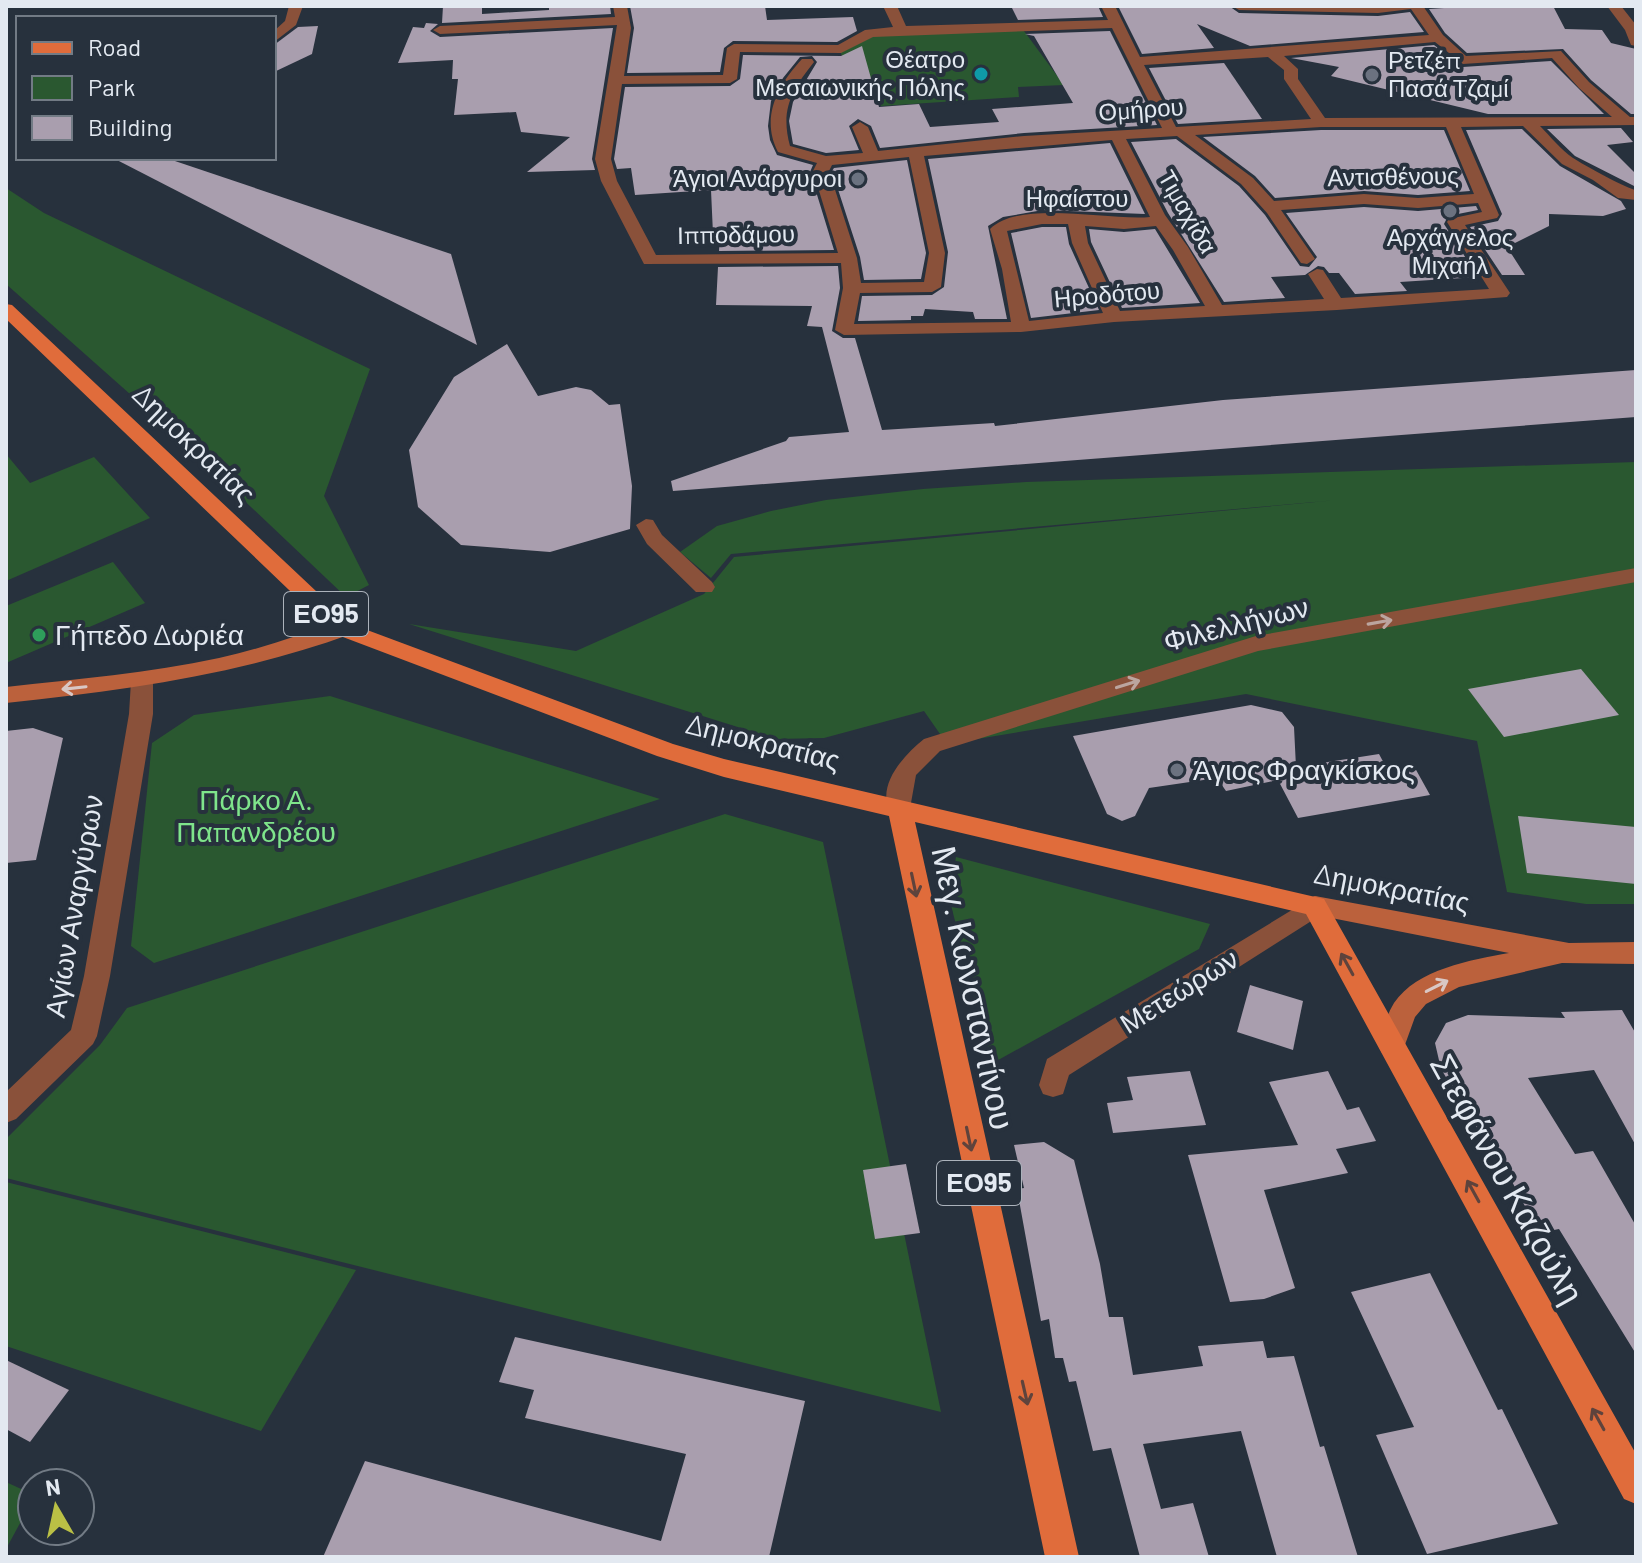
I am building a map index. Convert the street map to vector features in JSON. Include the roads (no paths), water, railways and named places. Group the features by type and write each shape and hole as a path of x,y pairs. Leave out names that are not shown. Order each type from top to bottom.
{"main road":[{"name":"Δημοκρατίας","path":"6,309 343,629 665,750 738,772 1315,906"},
{"name":"Μεγ. Κωνσταντίνου","path":"900,808 910,866 1062,1557"},
{"name":"Στεφάνου Καζούλη","path":"1315,906 1636,1487"}],"street":[{"path":"276,36 291,22 296,6"},
{"path":"890,6 901,30"},
{"path":"1108,6 1176,132 1247,181 1270,206 1337,305"},
{"path":"1239,6 1378,9 1407,6"},
{"path":"1416,6 1438,38 1463,60 1556,54 1584,85 1631,121"},
{"path":"1614,6 1632,29 1636,42"},
{"path":"440,30 621,14"},
{"name":"Ιπποδάμου","path":"621,14 624,28 603,159 609,181 650,260 849,258"},
{"path":"615,80 730,79 734,48 841,49 870,33 901,30 1117,24"},
{"path":"1137,61 1438,38"},
{"path":"1271,53 1291,69 1291,79 1321,123"},
{"path":"807,62 785,85 776,125 783,149 826,161 821,171 849,258 852,288 932,287 937,253 915,151"},
{"name":"Αντισθένους","path":"1270,206 1364,199 1418,203 1483,198 1451,121"},
{"path":"1526,121 1567,161 1599,177 1624,195 1636,195"},
{"name":"Ομήρου","path":"826,161 915,151 1321,123 1631,121"},
{"path":"860,127 872,156"},
{"name":"Τιμαχίδα","path":"1117,136 1172,243 1180,247 1217,312"},
{"name":"Ηροδότου","path":"852,288 844,330 1021,327 1114,317 1501,293 1455,222 1491,215 1483,198"},
{"path":"1075,219 1080,243 1114,317"},
{"name":"Ηφαίστου","path":"1021,327 1010,269 998,229 1008,223 1075,219 1125,224 1162,221"},
{"path":"646,525 654,539 704,587"},
{"name":"Φιλελλήνων","path":"900,808 899,785 909,765 932,745 1256,644 1636,575"},
{"path":"6,695 142,681 296,648 343,629"},
{"name":"Αγίων Αναργύρων","path":"6,1110 83,1036 92,1005 141,714 142,681"},
{"name":"Δημοκρατίας","path":"1315,906 1569,954 1636,953"},
{"name":"Μετεώρων","path":"1053,1085 1057,1068 1315,906"},
{"path":"1392,1045 1405,1009 1424,993 1449,980 1482,970 1569,954"}],"place":[{"name":"Θέατρο Μεσαιωνικής Πόλης","path":"981,74"},
{"name":"Ρετζέπ Πασά Τζαμί","path":"1372,75"},
{"name":"Άγιοι Ανάργυροι","path":"858,179"},
{"name":"Αρχάγγελος Μιχαήλ","path":"1450,211"},
{"name":"Γήπεδο Δωριέα","path":"39,635"},
{"name":"Άγιος Φραγκίσκος","path":"1177,770"}],"park label":[{"name":"Πάρκο Α. Παπανδρέου","path":"256,816"}]}
